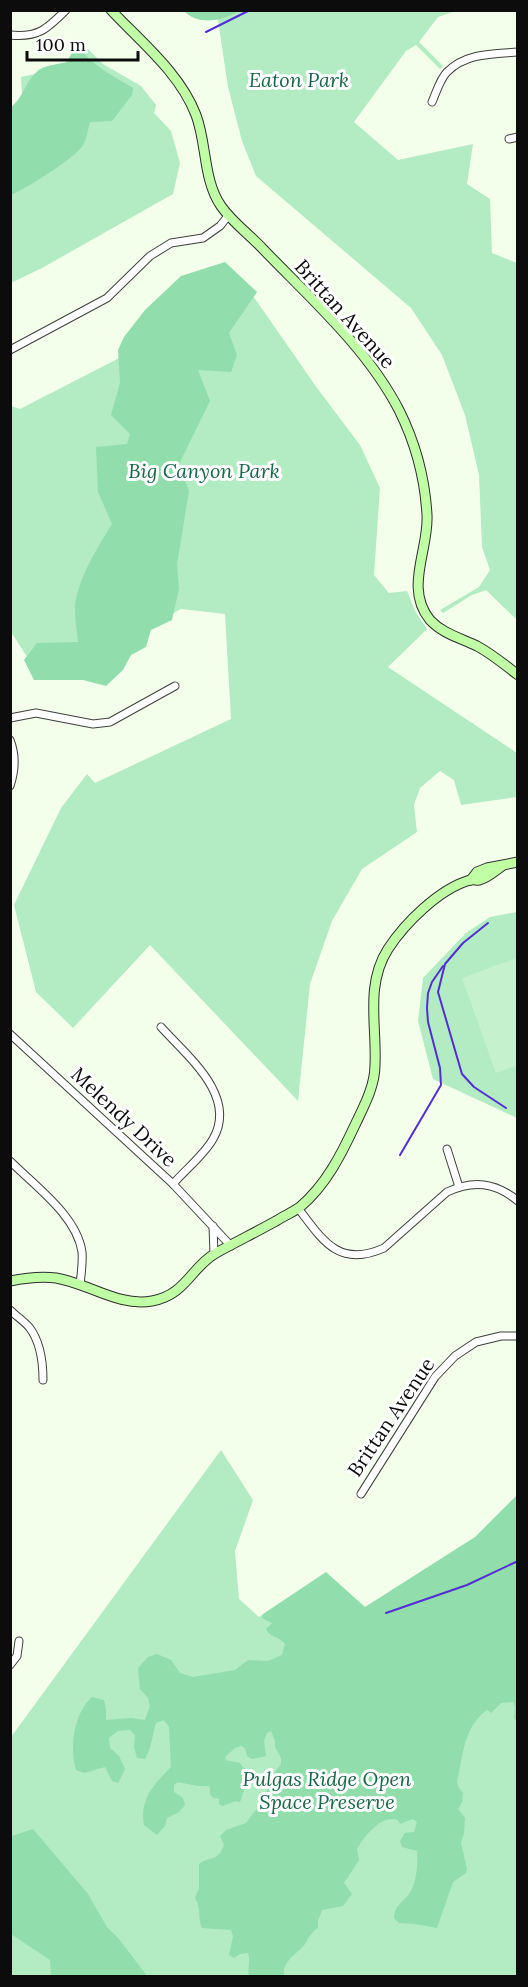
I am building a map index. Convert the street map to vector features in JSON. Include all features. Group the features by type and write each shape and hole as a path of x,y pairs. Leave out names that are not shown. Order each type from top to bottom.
{"main road":[{"name":"Brittan Avenue","path":"111,10 185,91 199,125 214,193 228,216 260,246 353,344 381,380 400,413 419,465 426,498 427,528 417,590 429,617 445,632 478,646 518,675"},
{"path":"10,1281 56,1278 135,1302 152,1301 165,1297 180,1288 214,1254 298,1208 326,1180 344,1148 371,1088 375,1067 374,987 387,951 407,923 446,892 471,880 477,872 518,862"}],"street":[{"path":"10,35 31,36 39,33 49,28 66,10"},
{"path":"432,102 445,73 462,61 473,56 518,52"},
{"path":"509,139 518,137"},
{"path":"10,350 108,298 150,256 171,243 203,238 220,226 228,216"},
{"path":"10,718 36,713 93,724 110,723 175,686"},
{"path":"10,740 13,748 14,773 10,786"},
{"path":"161,1027 209,1081 218,1096 221,1114 213,1141 173,1184"},
{"name":"Melendy Drive","path":"10,1034 173,1184 231,1246"},
{"path":"447,1149 459,1187"},
{"path":"12,1165 67,1218 76,1233 83,1261 80,1285"},
{"path":"298,1208 327,1244 335,1250 360,1255 384,1248 447,1192 459,1187 490,1186 507,1192 518,1201"},
{"path":"213,1226 214,1254"},
{"path":"10,1310 30,1328 37,1342 43,1363 43,1380"},
{"name":"Brittan Avenue","path":"361,1494 435,1377 455,1356 476,1342 501,1336 518,1336"},
{"path":"10,1665 17,1656 19,1641"}],"green space":[{"path":"184,11 239,11 218,19 203,20 196,19"},
{"name":"Eaton Park","path":"195,11 456,11 438,17 419,42 443,66 440,69 416,45 406,51 354,122 398,160 473,144 467,184 490,199 492,253 517,263 517,620 486,590 472,595 443,613 440,610 479,587 490,570 482,547 479,475 465,415 442,355 411,308 256,176 242,141 228,87 218,20"},
{"path":"81,42 103,64 141,86 156,105 154,113 171,131 180,163 173,194 11,283 10,112 23,110 21,77 71,66"},
{"path":"76,45 95,64 133,88 132,95 112,121 90,122 83,145 71,157 11,195 11,107 37,72 45,67 67,62"},
{"path":"225,262 257,292 229,333 237,355 231,372 198,370 210,401 179,464 189,491 177,564 179,589 172,620 151,630 146,647 131,655 123,670 106,686 83,680 34,680 24,660 37,643 78,642 75,609 79,587 100,543 112,524 98,492 96,447 127,444 130,434 111,415 120,383 118,350 124,337 145,310 181,276"},
{"name":"Big Canyon Park","path":"242,280 317,388 360,445 380,488 374,575 389,593 407,591 415,611 427,629 388,667 517,753 517,797 461,805 454,780 440,771 420,788 414,805 417,832 362,869 332,921 310,984 298,1101 150,945 73,1028 36,992 14,905 61,808 87,774 95,783 231,719 225,614 181,609 111,648 35,669 11,632 11,406 20,409 129,353"},
{"path":"517,912 517,1118 433,1079 418,1021 423,978 466,933 490,917"},
{"path":"517,958 517,1065 496,1073 462,978"},
{"name":"Pulgas Ridge Open Space Preserve","path":"221,1450 253,1500 235,1551 239,1599 259,1617 263,1614 364,1608 476,1540 517,1497 517,1976 11,1976 11,1737"},
{"path":"517,1495 517,1722 514,1718 513,1702 501,1703 491,1713 487,1710 479,1717 465,1743 457,1782 463,1793 458,1809 465,1818 461,1843 467,1869 466,1873 453,1882 437,1928 399,1923 394,1918 397,1908 412,1889 417,1867 417,1851 402,1847 400,1841 405,1833 414,1832 417,1822 413,1819 400,1824 398,1820 385,1820 369,1833 357,1849 359,1860 344,1883 352,1894 343,1906 322,1910 318,1928 287,1962 284,1976 249,1976 248,1953 234,1958 229,1955 233,1936 231,1930 202,1928 195,1898 199,1888 199,1864 219,1854 224,1845 220,1836 226,1830 246,1823 266,1796 269,1780 281,1764 271,1731 267,1733 264,1741 266,1756 252,1759 247,1756 245,1748 241,1746 225,1757 226,1760 240,1763 249,1776 240,1802 236,1801 222,1806 219,1804 219,1799 210,1794 209,1786 178,1782 174,1785 174,1792 183,1798 185,1805 179,1812 167,1818 165,1826 157,1835 144,1825 143,1816 149,1793 171,1767 169,1727 164,1720 156,1723 151,1746 145,1759 137,1758 134,1747 135,1735 130,1730 118,1731 109,1738 110,1748 119,1756 125,1769 118,1783 112,1781 105,1767 84,1773 76,1770 73,1741 81,1712 92,1697 104,1700 106,1720 131,1718 145,1720 150,1706 148,1698 140,1689 138,1668 148,1657 157,1654 171,1660 180,1673 193,1677 235,1670 248,1660 268,1661 282,1655 285,1644 268,1632 266,1629 272,1623 262,1618 263,1614 326,1572 365,1607 475,1537"},
{"path":"33,1829 88,1894 107,1927 147,1976 51,1976 50,1960 11,1934 11,1834 12,1836"}],"waterway":[{"path":"206,32 250,10"},
{"path":"488,923 463,943 445,964 438,992 462,1074 474,1087 506,1108"},
{"path":"400,1155 441,1085 440,1068 428,1022 427,1008 428,993 432,982 443,966"},
{"path":"386,1613 467,1585 518,1561"}]}
